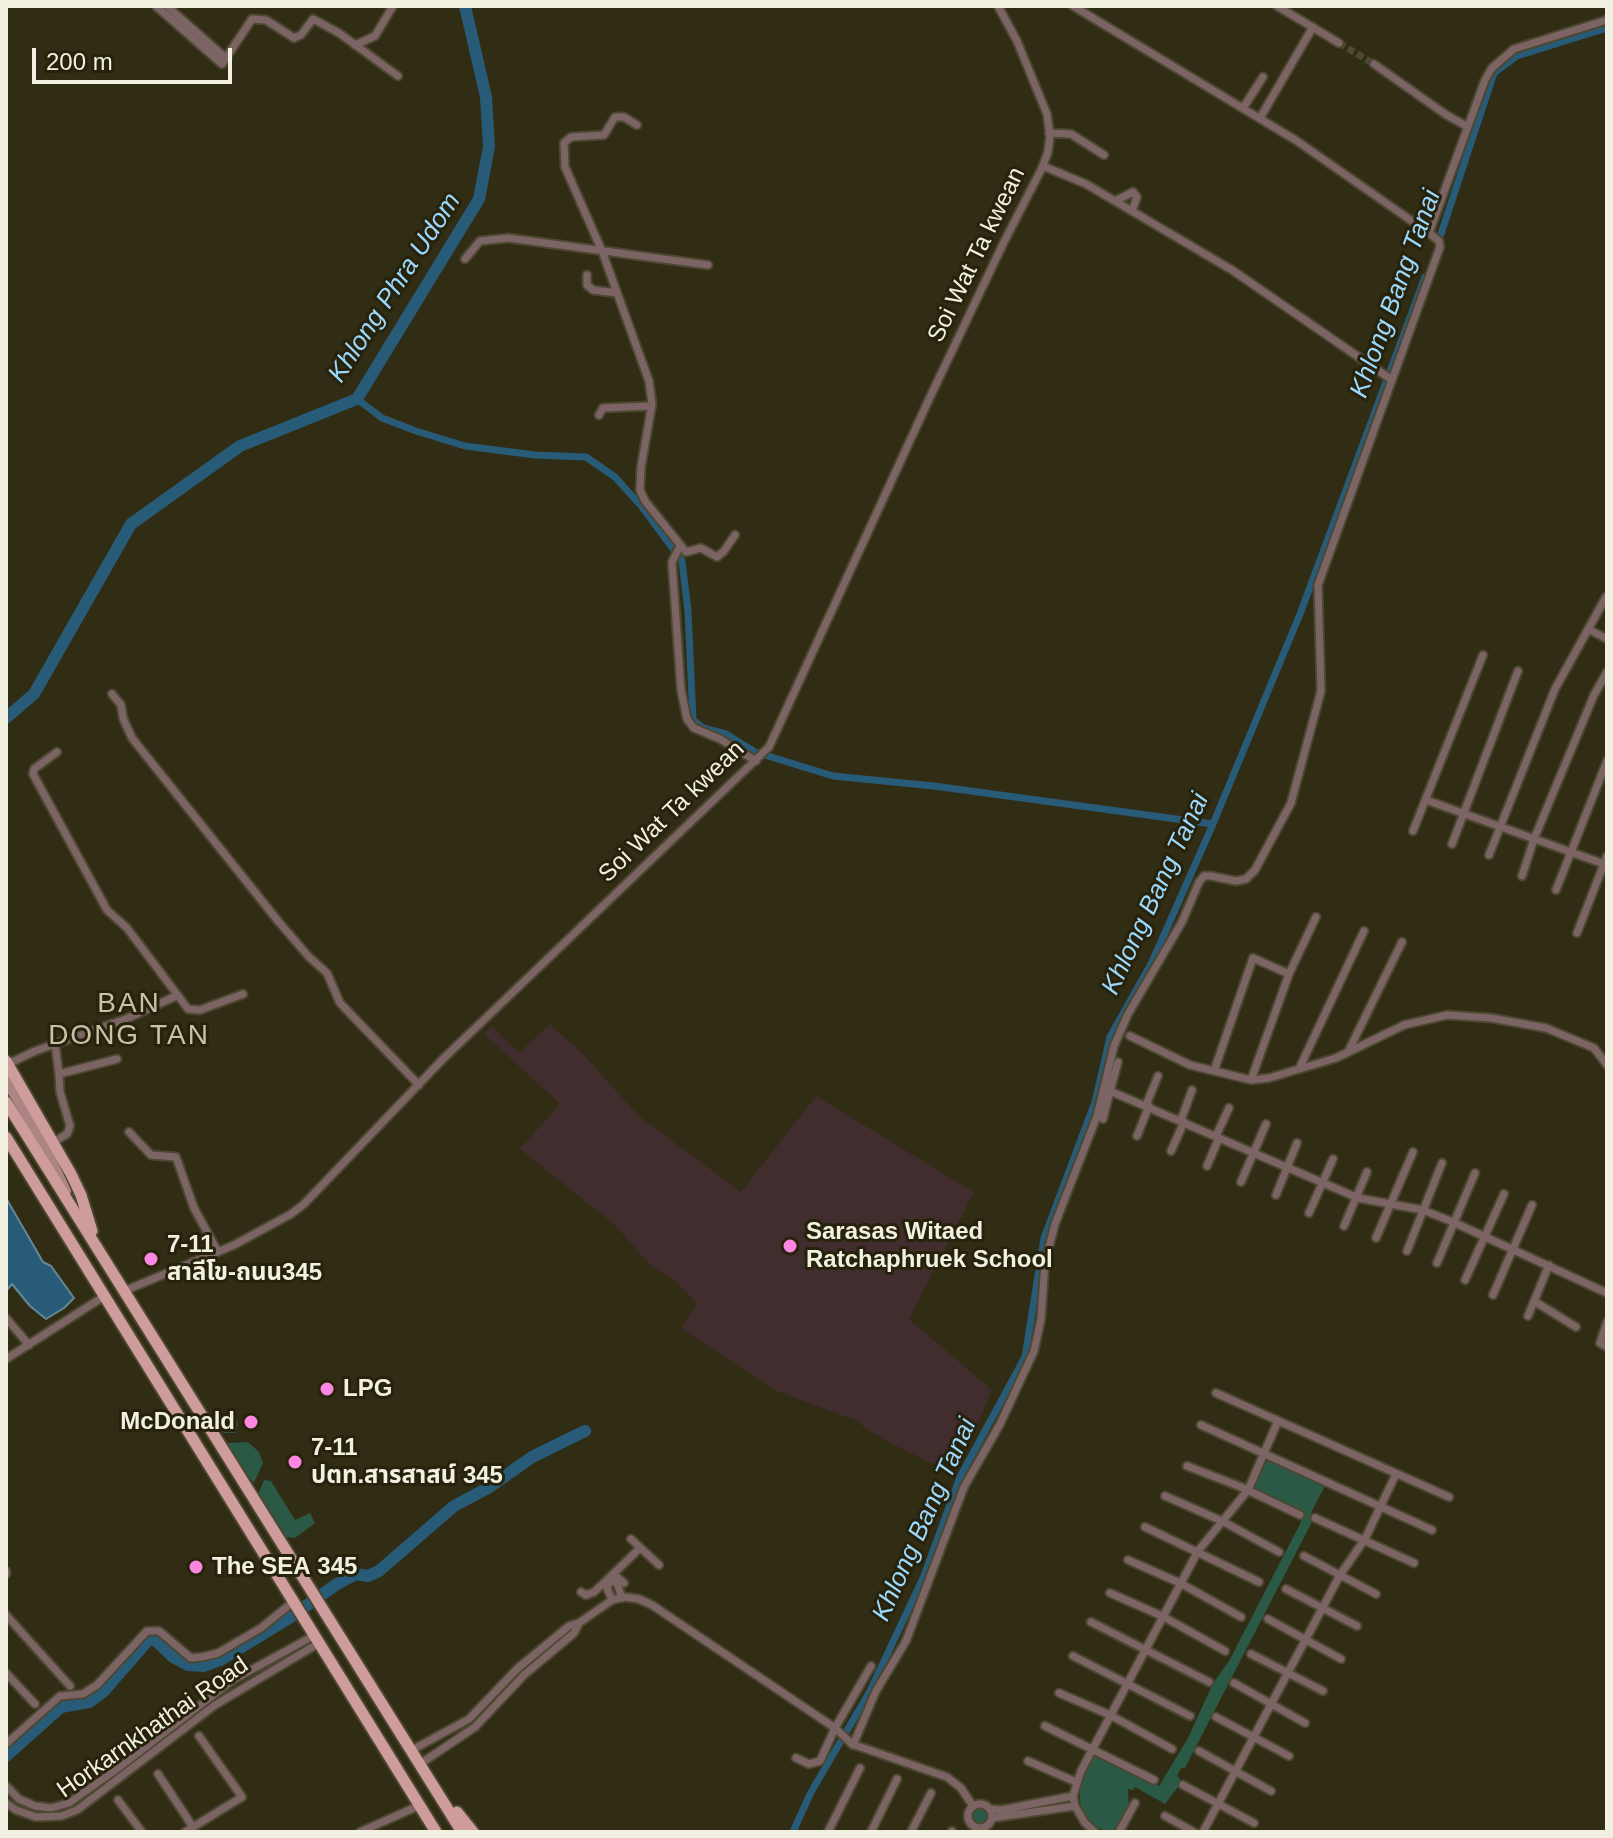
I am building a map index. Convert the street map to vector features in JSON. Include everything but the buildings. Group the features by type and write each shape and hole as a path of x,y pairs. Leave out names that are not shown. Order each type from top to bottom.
{"main road":[{"path":"7,1062 81,1195 95,1243"},
{"path":"6,1080 45,1147 74,1210"},
{"path":"6,1102 462,1832"},
{"path":"6,1137 436,1832"},
{"path":"6,1150 51,1210"},
{"path":"424,1768 473,1832"},
{"path":"400,1773 427,1832"}],"street":[{"path":"156,6 222,64 249,21 256,17 294,38 301,35 310,20 316,19 398,76"},
{"path":"167,6 227,59"},
{"path":"355,45 375,36 393,6"},
{"name":"Soi Wat Ta kwean","path":"124,1291 218,1252 279,1221 304,1204 540,965 769,747 931,395 1043,166 1049,133 1047,114 1017,41 998,6"},
{"path":"851,1743 880,1683 906,1641 964,1487 1000,1424 1031,1359 1041,1319 1045,1262 1055,1224 1097,1116 1114,1046 1128,1014 1182,922 1199,882 1204,876 1236,881 1246,879 1255,870 1291,803 1321,691 1318,585 1439,252 1439,241 1430,234 1260,118 1073,6"},
{"path":"1277,6 1339,43"},
{"path":"1430,234 1492,68 1507,53 1607,20"},
{"path":"1260,118 1313,27"},
{"path":"1374,64 1468,127"},
{"path":"1243,108 1263,77"},
{"path":"637,125 624,117 615,117 604,135 571,137 564,143 565,167 602,251 649,381 651,406 640,490 679,546 689,553 703,548 717,557 735,535"},
{"path":"1049,133 1071,134 1104,155"},
{"path":"1043,166 1060,171 1115,201 1232,270 1391,379"},
{"path":"1115,201 1133,192 1137,197 1132,211"},
{"path":"465,259 480,241 494,238 708,265"},
{"path":"587,275 587,285 593,290 617,293"},
{"path":"599,415 603,408 651,406"},
{"path":"679,546 672,558 681,690 687,719 694,728 757,760"},
{"path":"1489,855 1555,689 1606,597"},
{"path":"1588,629 1607,639"},
{"path":"1413,831 1483,655"},
{"path":"1452,844 1518,671"},
{"path":"1522,876 1534,839 1594,695 1607,672"},
{"path":"112,694 121,705 132,738 278,921 327,973 340,1003 419,1085"},
{"path":"57,752 34,769 33,774 107,910 127,928 176,996 193,1011 243,994"},
{"path":"1556,890 1607,761"},
{"path":"1426,800 1569,851 1606,861 1577,933"},
{"path":"1251,1080 1289,974 1316,917"},
{"path":"1299,1069 1364,931"},
{"path":"1347,1054 1402,942"},
{"path":"1214,1071 1253,958 1289,974"},
{"path":"7,1062 148,1010 176,996"},
{"path":"1130,1036 1190,1065 1251,1080 1269,1078 1347,1054 1404,1025 1447,1015 1491,1018 1546,1028 1594,1048 1607,1065"},
{"path":"54,1142 70,1130 60,1092 55,1043"},
{"path":"59,1074 117,1059"},
{"path":"1103,1119 1118,1062"},
{"path":"1137,1136 1158,1076"},
{"path":"1171,1151 1192,1090"},
{"path":"1110,1091 1358,1198 1423,1210 1453,1222 1607,1293"},
{"path":"1207,1166 1229,1108"},
{"path":"1241,1182 1266,1124"},
{"path":"129,1132 151,1155 176,1157 194,1208 218,1252"},
{"path":"1276,1195 1297,1143"},
{"path":"1376,1238 1413,1152"},
{"path":"1309,1213 1333,1159"},
{"path":"1407,1251 1442,1163"},
{"path":"1344,1226 1367,1172"},
{"path":"1437,1263 1475,1173"},
{"path":"1465,1280 1504,1194"},
{"path":"1493,1295 1532,1205"},
{"path":"1528,1316 1549,1265"},
{"path":"6,1359 103,1297"},
{"path":"1534,1301 1576,1327"},
{"path":"6,1318 29,1345"},
{"path":"1607,1322 1600,1343 1607,1347"},
{"path":"1216,1393 1449,1497"},
{"path":"1095,1832 1085,1823 1075,1806 1073,1796 1076,1782 1198,1551 1248,1490 1278,1421"},
{"path":"1201,1425 1432,1530"},
{"path":"1187,1466 1300,1515"},
{"path":"1203,1832 1340,1575 1365,1539 1396,1474"},
{"path":"1165,1496 1222,1521 1279,1552"},
{"path":"1315,1518 1414,1563"},
{"path":"1145,1527 1259,1582"},
{"path":"631,1539 659,1565"},
{"path":"581,1592 586,1595 594,1592 640,1548"},
{"path":"1304,1556 1376,1594"},
{"path":"1128,1560 1180,1583 1241,1617"},
{"path":"611,1578 624,1583"},
{"path":"611,1578 617,1583 622,1598"},
{"path":"611,1578 607,1588 612,1600"},
{"path":"1286,1589 1357,1626"},
{"path":"1110,1593 1162,1616 1225,1651"},
{"path":"412,1750 469,1719 521,1671 574,1633 579,1623 612,1600 639,1599 837,1729 851,1743 947,1777 955,1782 973,1806"},
{"path":"6,1744 60,1696 83,1694 97,1685 147,1631 159,1631 191,1658 202,1657 218,1653 295,1605"},
{"path":"6,1615 70,1686"},
{"path":"1268,1619 1341,1659"},
{"path":"1091,1622 1209,1682"},
{"name":"Horkarnkhathai Road","path":"6,1786 19,1799 35,1806 51,1808 69,1803 233,1680 317,1639"},
{"name":"Horkarnkhathai Road","path":"6,1803 27,1815 44,1818 77,1810 215,1705 317,1639"},
{"path":"1251,1654 1323,1691"},
{"path":"1073,1656 1190,1716"},
{"path":"796,1758 809,1764 817,1763 871,1666"},
{"path":"424,1768 475,1727 521,1671"},
{"path":"6,1673 35,1704"},
{"path":"1234,1683 1305,1723"},
{"path":"1059,1693 1110,1715 1172,1749"},
{"path":"1216,1717 1289,1756"},
{"path":"469,1719 475,1727"},
{"path":"1045,1726 1154,1780"},
{"path":"185,1832 242,1797 199,1736"},
{"path":"1199,1751 1271,1791"},
{"path":"1028,1761 1076,1782"},
{"path":"841,1832 829,1830 860,1768"},
{"path":"158,1774 193,1827"},
{"path":"871,1832 897,1779"},
{"path":"1183,1785 1254,1823"},
{"path":"911,1832 931,1793"},
{"path":"1073,1796 1017,1812 992,1818 985,1829 970,1822 968,1813 973,1806 982,1804 990,1809 1017,1812 1075,1806"},
{"path":"118,1800 142,1832"},
{"path":"1119,1832 1135,1803"},
{"path":"360,1832 416,1807"},
{"path":"990,1809 992,1818"},
{"path":"1165,1816 1194,1832"}],"shaded area":[{"name":"Sarasas Witaed Ratchaphruek School","path":"550,1024 584,1055 638,1115 741,1192 816,1096 974,1192 909,1319 992,1390 970,1442 950,1472 898,1447 858,1421 779,1392 681,1328 697,1304 674,1280 650,1265 616,1226 520,1149 560,1104 484,1034 491,1026 519,1053"}],"green space":[{"path":"234,1413 238,1424 235,1433 224,1433 217,1425"},
{"path":"248,1442 259,1452 263,1463 254,1483 228,1445"},
{"path":"1268,1459 1325,1486 1311,1513 1315,1516 1185,1768 1181,1768 1177,1776 1181,1780 1178,1787 1165,1804 1135,1787 1128,1789 1129,1811 1117,1832 1107,1832 1096,1827 1081,1811 1079,1783 1086,1768 1096,1753 1159,1786 1188,1738 1213,1683 1229,1661 1301,1522 1302,1517 1252,1490"},
{"path":"264,1480 271,1481 295,1520 310,1513 315,1523 295,1538 285,1537 258,1495"},
{"path":"980,1804 991,1811 992,1816 985,1827 980,1828 969,1821 968,1816 975,1805"}],"water":[{"path":"6,1198 43,1262 51,1266 74,1298 46,1319 30,1306 12,1284 6,1291"}],"waterway":[{"name":"Khlong Phra Udom","path":"6,718 34,694 131,524 240,446 357,399 479,199 489,147 486,97 465,6"},
{"name":"Khlong Bang Tanai","path":"1438,243 1494,73 1517,56 1607,28"},
{"name":"Khlong Bang Tanai","path":"793,1832 810,1794 870,1691 924,1576 960,1477 1025,1357 1044,1238 1095,1102 1110,1037 1152,962 1213,824 1300,614 1425,277"},
{"path":"357,399 382,418 465,446 535,455 586,457 615,477 642,507 682,561 688,611 693,720 703,728 726,734 755,752 833,776 934,786 1213,824"},
{"path":"6,1756 61,1707 89,1702 103,1692 150,1638 188,1665 204,1666 220,1660 337,1584 356,1574 368,1576 379,1571 454,1506 488,1488 532,1457 585,1431"}],"tunnel":[{"path":"1339,43 1374,64"}],"place":[{"name":"Sarasas Witaed Ratchaphruek School","path":"790,1246"},
{"name":"7-11 สาลีโข-ถนน345","path":"151,1259"},
{"name":"LPG","path":"327,1389"},
{"name":"McDonald","path":"251,1422"},
{"name":"7-11 ปตท.สารสาสน์ 345","path":"295,1462"},
{"name":"The SEA 345","path":"196,1567"}],"district":[{"name":"BAN DONG TAN","path":"129,1020"}]}
